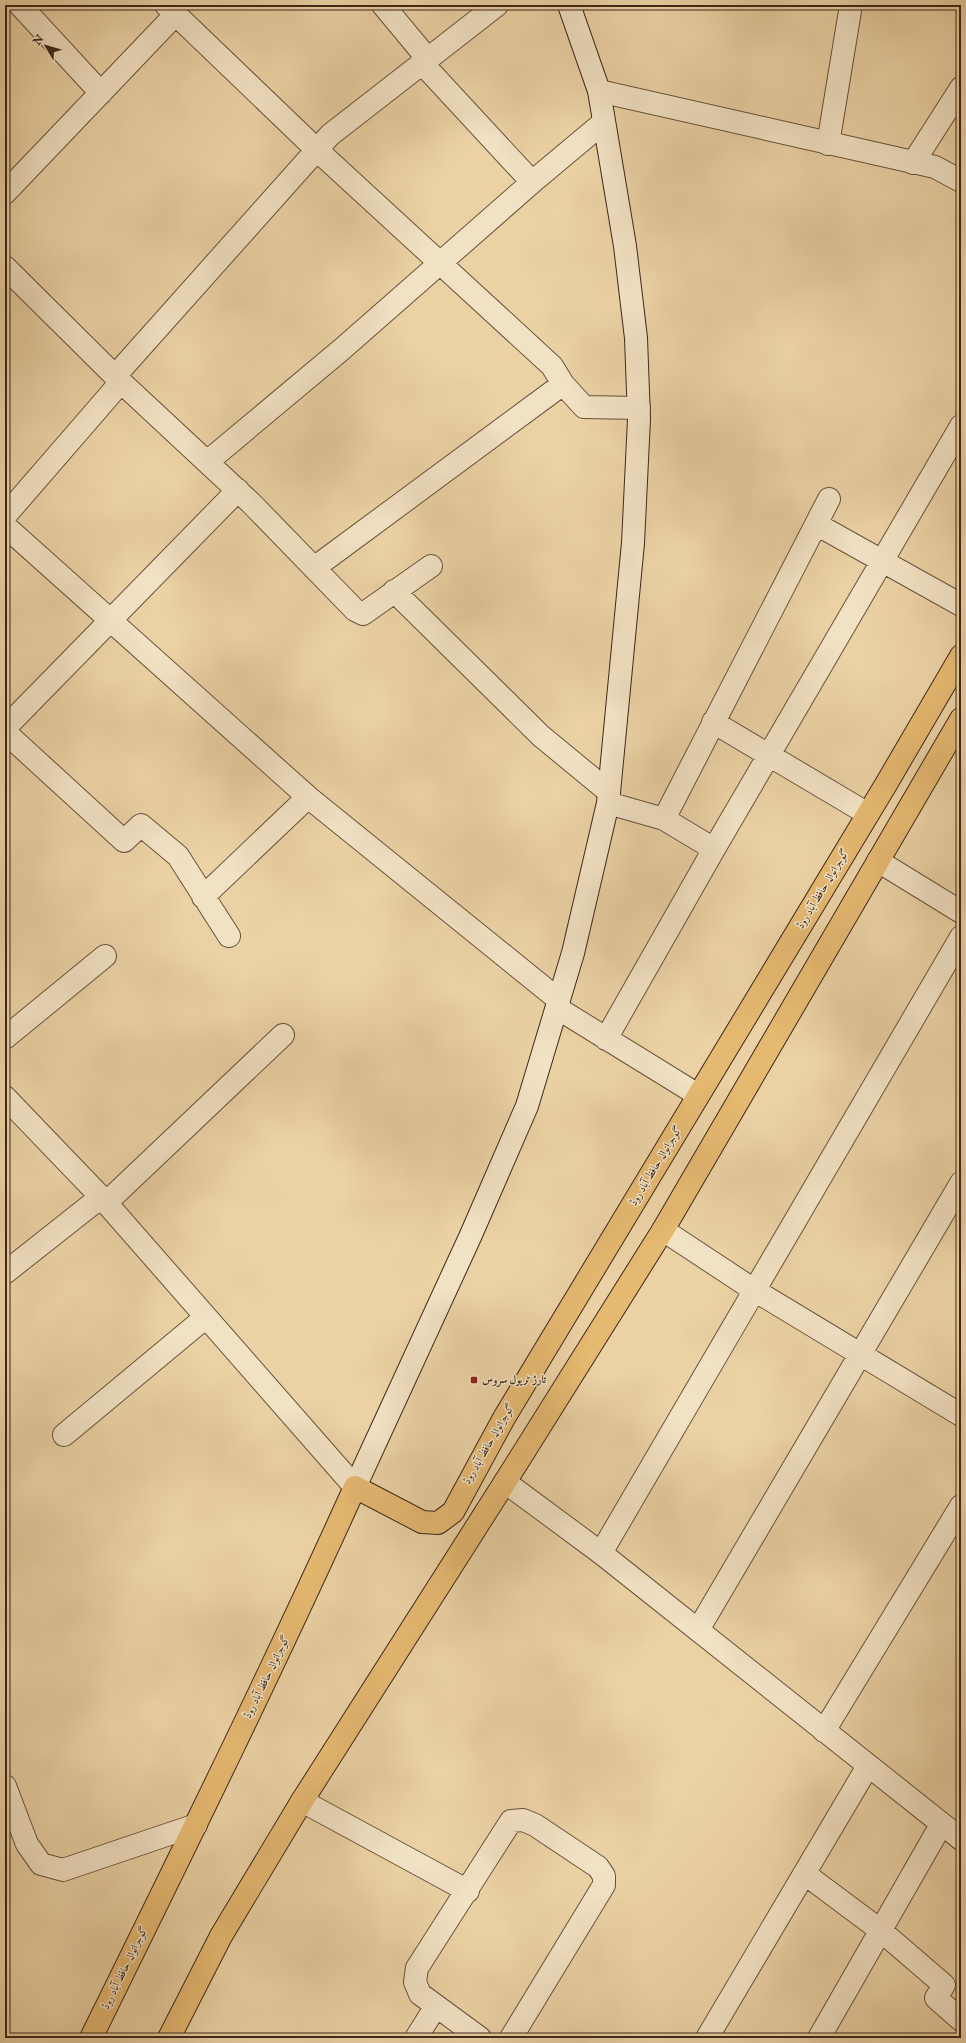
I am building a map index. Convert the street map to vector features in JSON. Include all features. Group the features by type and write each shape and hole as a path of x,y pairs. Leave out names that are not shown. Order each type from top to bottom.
{"main road":[{"name":"گوجرانوالہ حافظ آباد روڈ","path":"91,2038 196,1826 303,1601 355,1487 422,1522 438,1523 453,1512 504,1418 868,814 961,656"},
{"path":"169,2038 221,1936 302,1801 663,1230 961,719"}],"street":[{"path":"20,5 100,93"},
{"path":"383,5 424,60 532,182"},
{"path":"5,516 118,379 330,135 424,60 497,5"},
{"path":"5,1097 104,1200 355,1487 470,1238 527,1106 573,953 608,798 633,543 639,408 636,338 626,246 599,91 569,5"},
{"path":"828,144 851,5"},
{"path":"5,193 100,93 171,10 317,150 552,366 563,384 584,407 639,408"},
{"path":"913,163 961,88"},
{"path":"599,91 935,168 961,181"},
{"path":"207,462 341,350 532,182 604,122"},
{"path":"5,267 118,379 238,490 354,610 363,614 431,566"},
{"path":"314,568 563,384"},
{"path":"606,1039 714,849 770,756 961,426"},
{"path":"5,728 238,490"},
{"path":"664,819 829,499"},
{"path":"816,524 883,560 961,605"},
{"path":"5,526 308,797 558,1004 606,1039 698,1095"},
{"path":"394,591 541,736 608,798 664,819 714,849"},
{"path":"713,722 868,814"},
{"path":"5,732 124,841 141,825 178,856 229,936"},
{"path":"203,897 308,797"},
{"path":"878,861 961,912"},
{"path":"600,1553 961,937"},
{"path":"5,1038 106,956"},
{"path":"6,1272 104,1200 283,1035"},
{"path":"698,1630 961,1183"},
{"path":"663,1230 754,1290 961,1415"},
{"path":"64,1435 206,1317"},
{"path":"505,1482 600,1553 955,1834 880,1930 819,2038"},
{"path":"824,1731 961,1506"},
{"path":"707,2038 868,1766"},
{"path":"5,1786 26,1844 41,1864 63,1870 196,1826"},
{"path":"302,1801 468,1891"},
{"path":"480,2038 420,1994 415,1982 417,1968 512,1821 523,1820 535,1825 598,1867 604,1876 604,1885 511,2038"},
{"path":"805,1874 880,1930 944,1985 936,1998 961,2020"},
{"path":"416,2038 436,2006"}],"place":[{"name":"تارڑ ٹریول سروس","path":"474,1380"}]}
